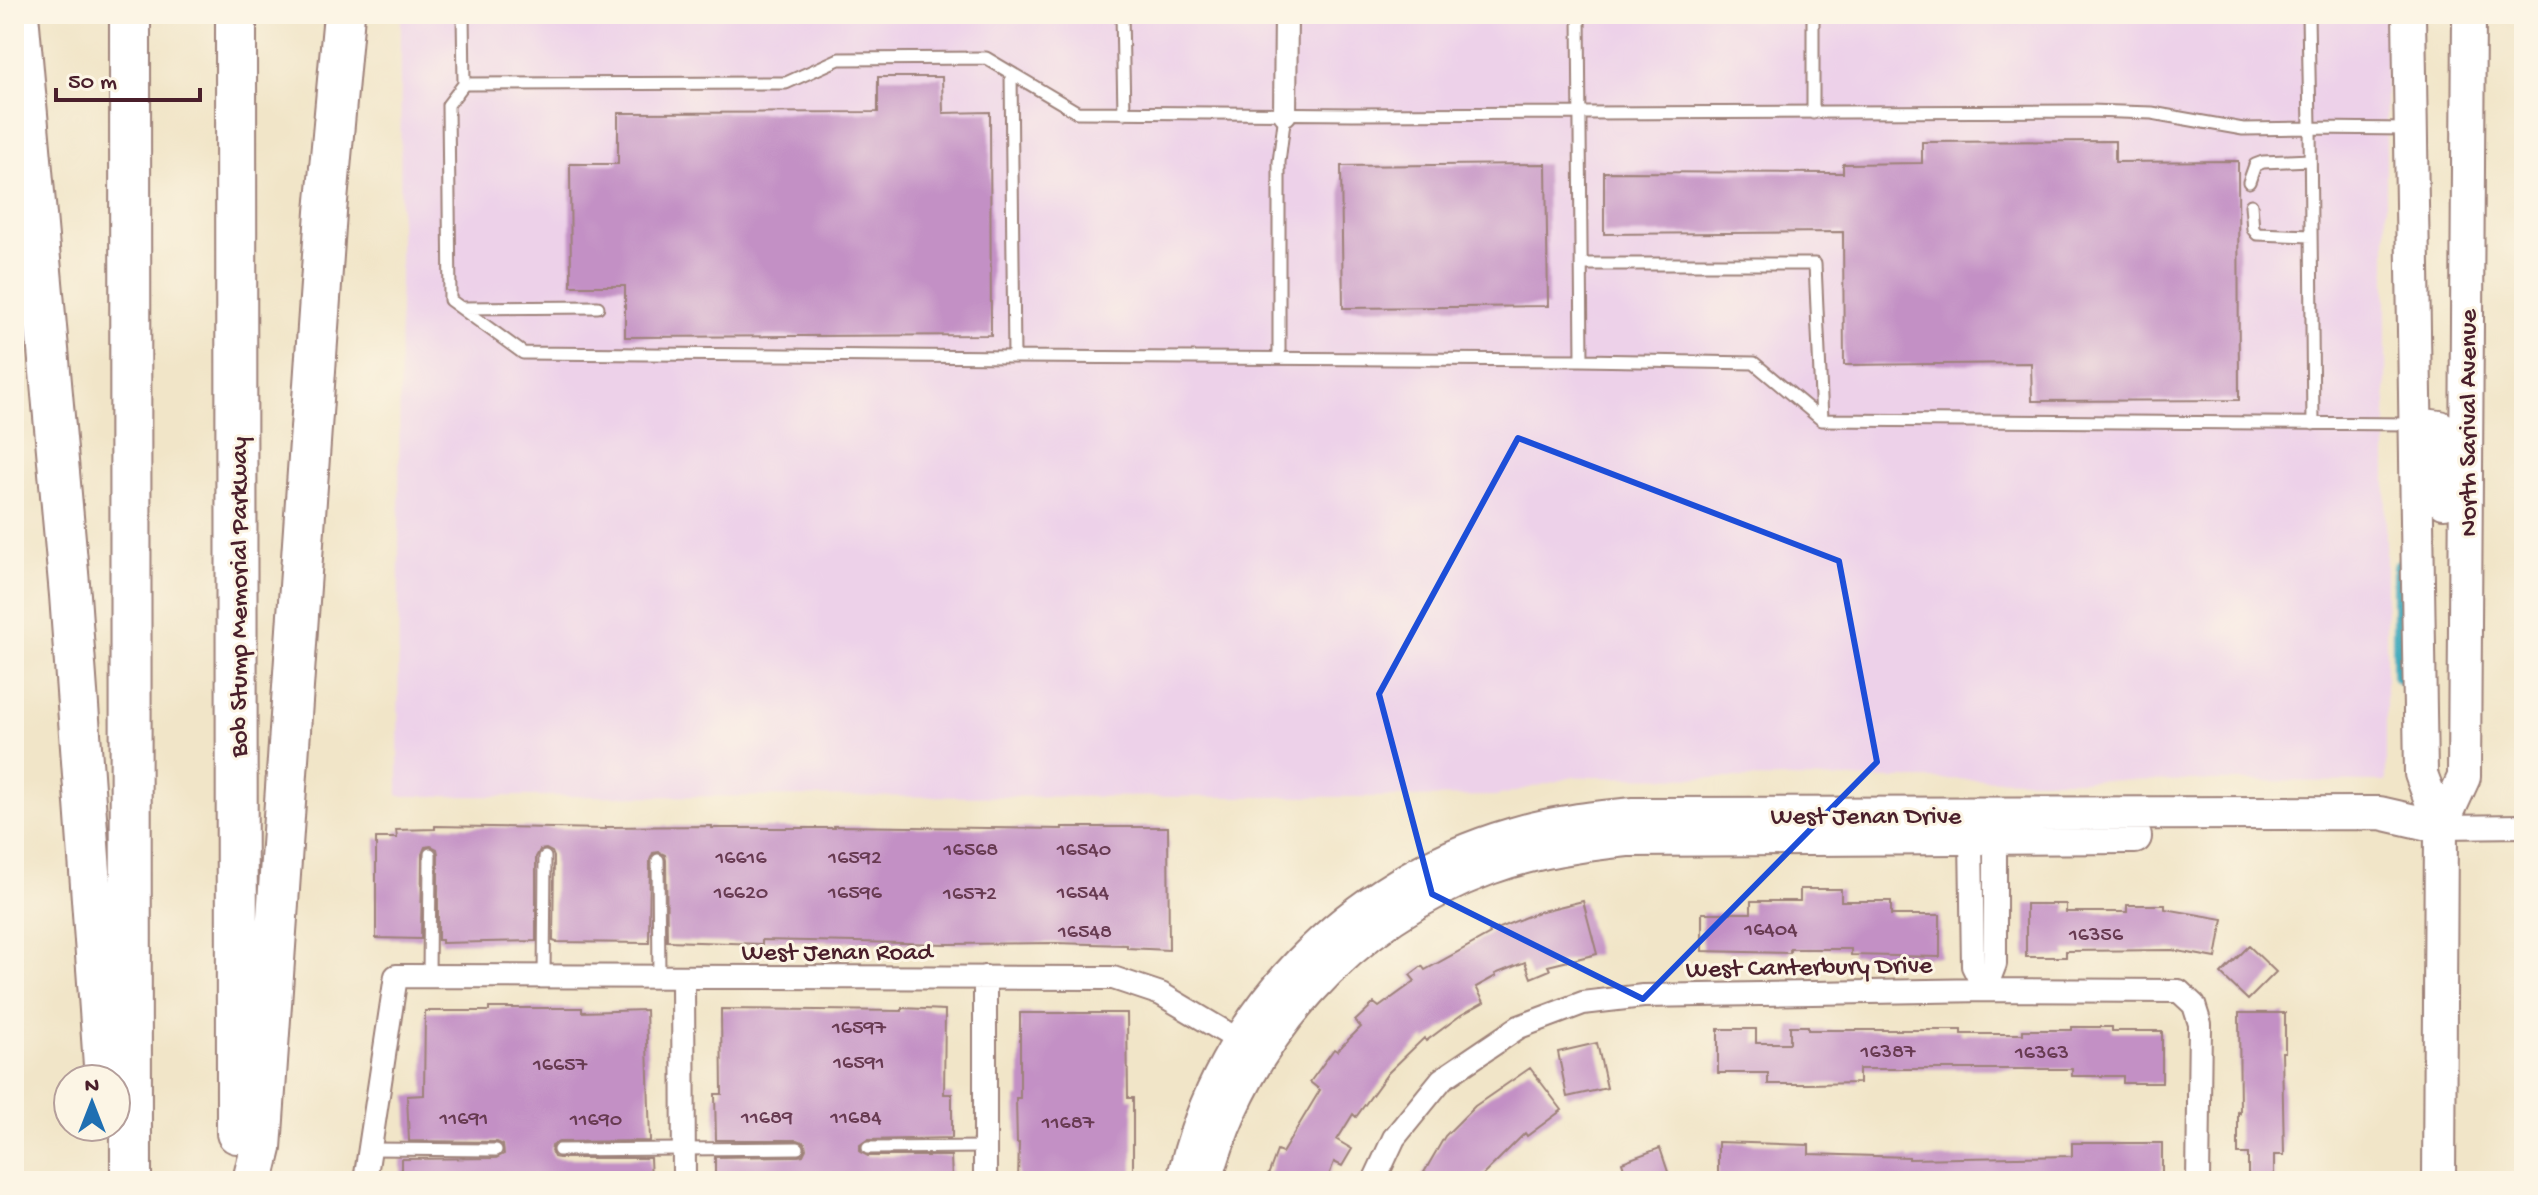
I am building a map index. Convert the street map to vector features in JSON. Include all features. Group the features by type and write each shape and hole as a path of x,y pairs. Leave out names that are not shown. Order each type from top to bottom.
{"highway":[{"path":"18,14 70,595 104,1063"},
{"path":"130,14 131,1181"},
{"name":"Bob Stump Memorial Parkway","path":"236,14 237,1181"},
{"path":"253,1181 261,1148 324,243 344,14"},
{"path":"110,1143 123,1181"}],"main road":[{"name":"North Sarival Avenue","path":"2409,14 2421,774 2441,827 2439,1181"},
{"name":"North Sarival Avenue","path":"2441,827 2464,777 2469,14"},
{"path":"2415,424 2434,425 2443,432 2445,550 2450,556 2465,558"},
{"name":"West Jenan Drive","path":"1249,1047 1311,987 1329,952 1423,898 1489,869 1564,847 1627,840 1983,830 2385,834 2441,827"},
{"path":"1183,1181 1189,1152 1213,1087 1249,1047"},
{"path":"1206,1181 1224,1124 1242,1084 1249,1047"}],"street":[{"path":"1285,114 1286,14"},
{"name":"West Jenan Drive","path":"2441,827 2524,826"},
{"path":"1983,830 1973,966 1985,990"},
{"name":"West Jenan Road","path":"370,1149 396,976 1113,978 1161,994 1249,1047"},
{"path":"985,977 985,1181"},
{"path":"683,979 684,1181"},
{"name":"West Canterbury Drive","path":"1374,1181 1394,1138 1442,1079 1519,1027 1583,1003 1643,996 1985,990 2179,991 2194,1005 2200,1024 2198,1181"},
{"path":"365,1181 370,1149"}],"lane":[{"path":"463,14 464,84 448,105 450,300 523,353 1754,363 1822,420 2415,424"},
{"path":"1122,14 1124,113"},
{"path":"1579,14 1582,360"},
{"path":"1813,14 1813,113"},
{"path":"2308,14 2313,424"},
{"path":"464,84 786,83 839,59 986,58 1077,112 2090,111 2152,113 2243,129 2411,129"},
{"path":"1011,73 1014,357"},
{"path":"1279,357 1279,162 1285,114"},
{"path":"2249,182 2255,165 2263,162 2310,160"},
{"path":"2251,205 2253,229 2257,234 2311,236"},
{"path":"1581,264 1815,264 1822,420"},
{"path":"462,308 598,307"},
{"path":"429,978 430,854"},
{"path":"544,978 545,857"},
{"path":"658,860 659,979"},
{"path":"868,1148 984,1147"},
{"path":"559,1150 798,1148"},
{"path":"370,1149 496,1150"}],"highlighted area":[{"path":"1518,438 1839,561 1877,762 1643,999 1432,894 1379,694"}],"shaded area":[{"path":"401,14 2386,14 2386,782 1574,777 1496,796 398,796"}],"building":[{"path":"878,77 942,77 943,113 990,112 991,335 625,337 625,286 571,286 570,164 618,164 618,113 878,112"},
{"path":"2115,141 2115,162 2238,161 2239,400 2032,401 2031,363 1844,365 1843,232 1604,234 1604,172 1843,173 1843,164 1922,163 1922,142"},
{"path":"1546,164 1548,306 1343,308 1341,166"},
{"path":"435,826 606,829 712,826 1168,827 1169,950 1127,948 1127,945 1055,943 762,940 762,944 667,941 666,860 665,855 659,852 653,853 650,860 649,943 556,942 553,941 554,857 546,849 540,850 536,857 536,941 442,943 438,940 438,854 437,849 431,846 425,847 422,854 421,939 376,938 376,838 397,838 396,830 435,829"},
{"path":"1800,889 1841,889 1841,901 1891,901 1891,915 1940,915 1940,957 1851,955 1851,949 1790,949 1790,953 1702,951 1702,913 1751,913 1751,901 1800,901"},
{"path":"1583,901 1597,954 1548,966 1550,970 1531,978 1525,962 1495,974 1476,987 1484,1002 1426,1041 1424,1038 1388,1073 1356,1117 1353,1114 1337,1140 1352,1149 1342,1166 1334,1162 1327,1181 1266,1181 1277,1151 1282,1153 1320,1090 1310,1082 1334,1049 1337,1051 1361,1027 1355,1021 1374,1003 1379,1007 1415,981 1410,975 1422,966 1425,970 1489,932 1538,912"},
{"path":"2026,904 2066,904 2066,912 2127,912 2127,905 2165,905 2165,909 2223,919 2216,958 2172,950 2066,951 2066,957 2026,957"},
{"path":"2249,946 2276,972 2248,1000 2221,974"},
{"path":"489,1008 582,1008 582,1012 646,1010 650,1141 559,1142 552,1145 551,1151 554,1157 559,1158 650,1158 651,1181 401,1181 401,1159 496,1158 504,1154 503,1145 497,1142 409,1141 407,1096 424,1095 425,1011 489,1011"},
{"path":"902,1008 945,1010 944,1094 952,1094 952,1138 867,1140 860,1145 860,1152 868,1156 951,1156 952,1181 715,1181 715,1157 798,1156 803,1155 806,1149 805,1143 798,1140 716,1140 715,1094 722,1094 721,1009 902,1011"},
{"path":"1020,1013 1127,1013 1128,1098 1133,1098 1133,1181 1018,1181 1016,1098 1020,1098"},
{"path":"2239,1013 2285,1013 2285,1052 2282,1052 2284,1155 2274,1155 2274,1181 2248,1181 2248,1154 2238,1154"},
{"path":"1790,1026 1808,1026 1808,1030 1961,1030 1961,1034 2023,1034 2023,1030 2072,1030 2072,1027 2162,1031 2162,1083 2123,1083 2123,1076 2072,1076 2072,1069 1859,1069 1859,1083 1808,1084 1768,1084 1768,1073 1718,1073 1718,1029 1756,1029 1756,1043 1790,1043"},
{"path":"1597,1043 1607,1088 1567,1097 1558,1052"},
{"path":"1530,1068 1562,1110 1527,1136 1525,1133 1477,1181 1419,1181 1445,1136 1475,1106"},
{"path":"1718,1142 1809,1145 1809,1154 1909,1159 2072,1156 2072,1143 2162,1143 2162,1181 1718,1181"},
{"path":"1660,1148 1671,1181 1628,1181 1622,1162"}],"waterway":[{"path":"2402,568 2402,675"}]}
